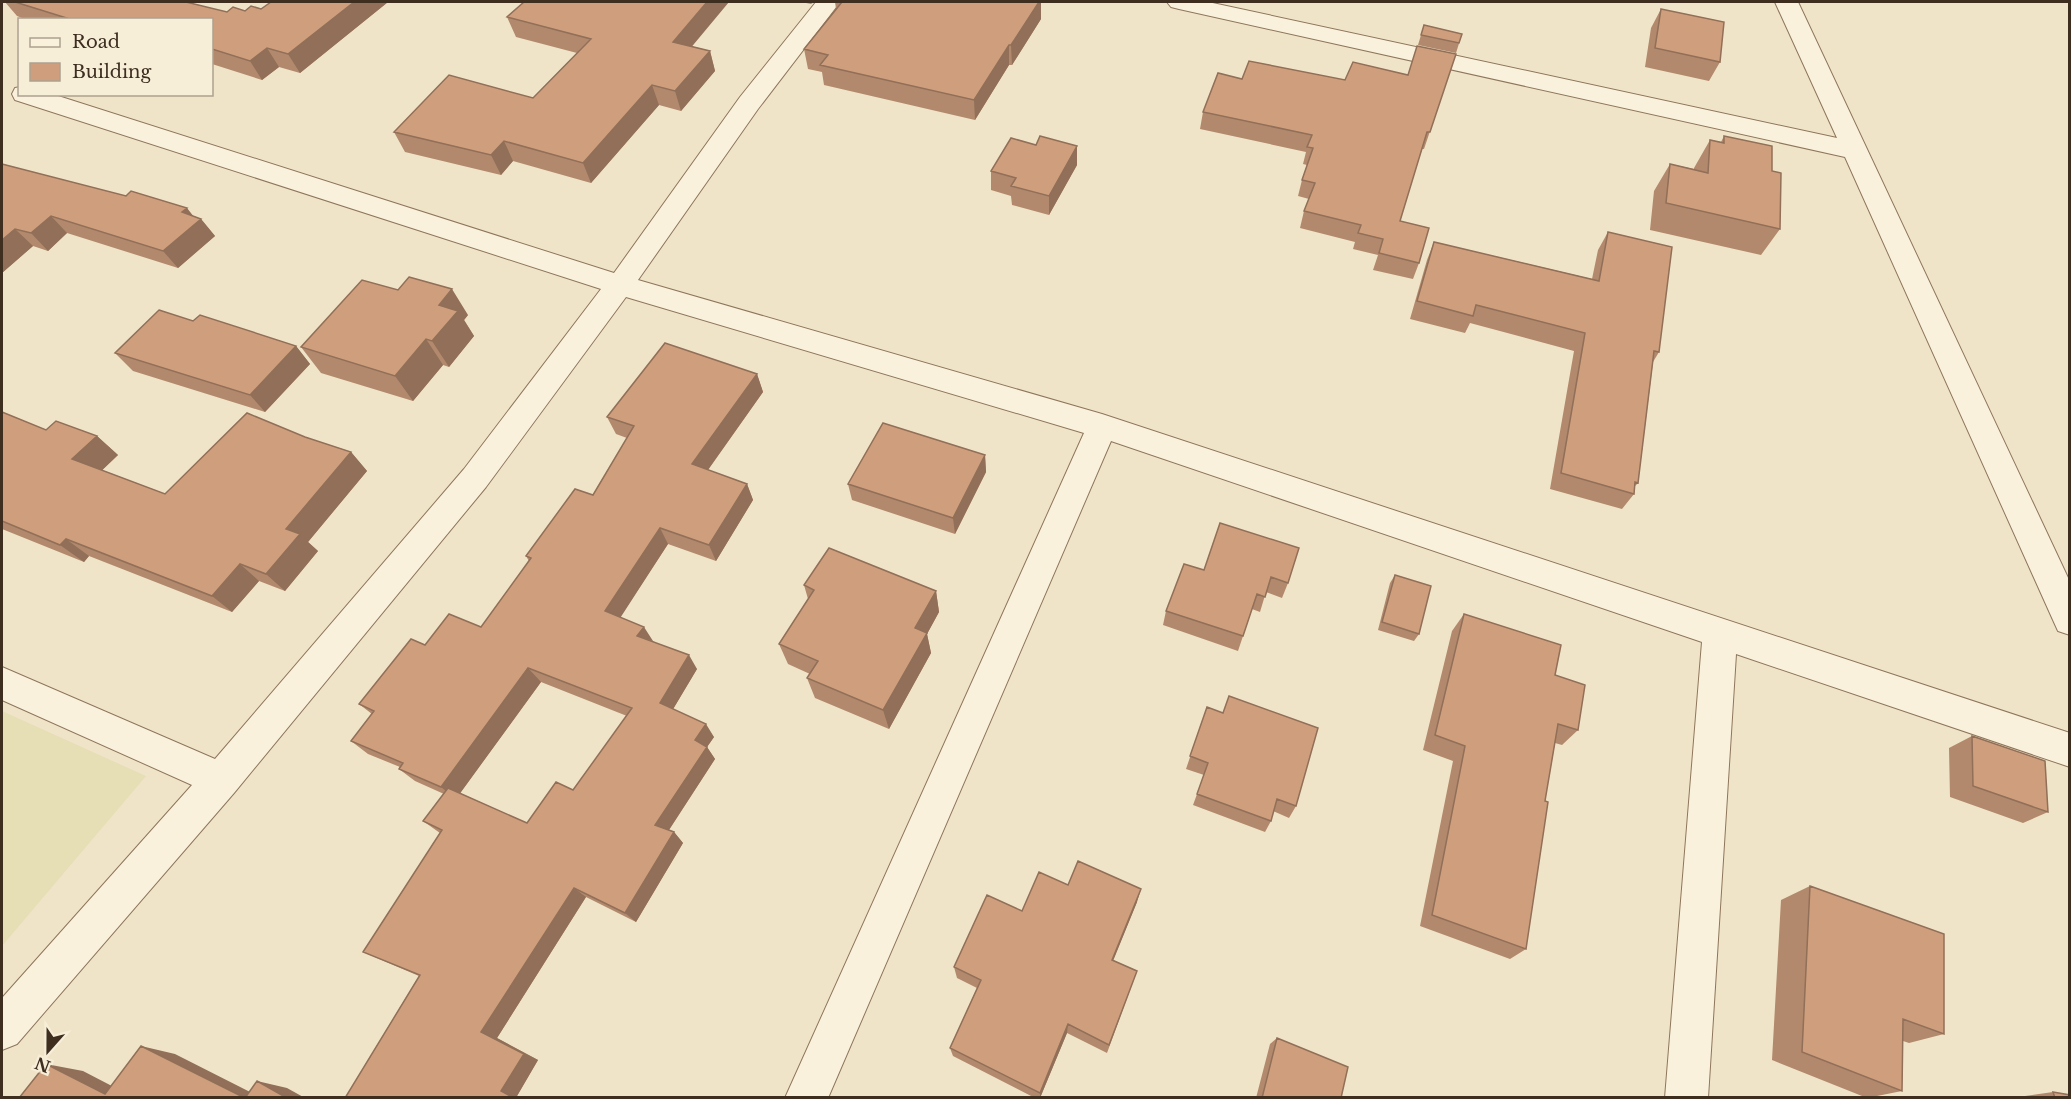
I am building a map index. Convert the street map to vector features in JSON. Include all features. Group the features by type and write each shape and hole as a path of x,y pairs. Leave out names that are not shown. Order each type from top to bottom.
{"street":[{"path":"2,1029 221,780 475,478 620,285 749,103 828,2"},
{"path":"1179,2 1855,151"},
{"path":"1788,2 2070,620"},
{"path":"2,87 18,92"},
{"path":"30,96 620,285 1102,426 2070,750"},
{"path":"806,1098 1102,426"},
{"path":"1686,1098 1720,633"},
{"path":"2,683 221,780"}],"shaded area":[{"path":"2,711 146,776 2,946"}],"building":[{"path":"15,2 186,2 227,12 233,7 245,11 251,6 261,9 271,2 354,2 288,54 267,48 250,61 213,49 213,18 67,18"},
{"path":"524,2 707,2 673,42 710,51 675,91 652,85 583,163 504,141 491,155 394,132 449,75 533,98 591,39 507,17"},
{"path":"842,2 1039,2 974,100 820,65 828,55 804,49"},
{"path":"1661,9 1724,22 1720,62 1655,48"},
{"path":"1424,25 1462,34 1459,43 1421,35"},
{"path":"1417,46 1456,54 1430,132 1427,132 1400,221 1429,228 1419,263 1379,253 1383,239 1358,233 1361,225 1304,211 1315,183 1302,180 1313,148 1307,147 1312,135 1203,112 1218,73 1242,79 1249,61 1345,80 1353,62 1408,75"},
{"path":"1040,136 1077,146 1049,196 1011,186 1016,178 991,171 1011,138 1036,145"},
{"path":"1724,136 1772,146 1772,171 1781,173 1780,229 1666,203 1670,164 1708,173 1710,140 1724,143"},
{"path":"2,164 126,196 131,191 187,208 182,212 201,219 163,251 51,216 31,233 15,229 2,240"},
{"path":"1608,232 1672,247 1659,352 1654,351 1638,483 1635,482 1634,494 1561,473 1585,333 1476,305 1473,316 1417,301 1434,242 1599,281"},
{"path":"409,277 452,289 439,305 458,311 432,341 426,339 395,376 301,347 362,280 398,290"},
{"path":"159,310 193,321 200,315 296,346 250,395 115,353"},
{"path":"665,343 757,374 692,464 747,484 709,545 660,528 605,611 644,627 637,636 689,655 660,703 706,724 695,740 707,747 655,825 674,832 625,913 574,888 481,1032 524,1054 501,1091 514,1098 345,1098 420,975 363,952 442,830 423,821 448,788 527,823 556,782 573,790 632,708 528,668 441,787 399,769 403,763 351,741 374,711 359,704 411,639 425,645 449,614 481,627 531,558 526,556 575,489 593,495 634,426 607,417"},
{"path":"2,412 46,430 56,421 97,436 72,459 165,494 247,413 305,437 351,452 286,529 300,534 266,574 240,564 212,596 66,539 60,545 2,521"},
{"path":"883,423 985,455 953,518 848,484"},
{"path":"1220,523 1299,548 1288,583 1271,577 1265,597 1257,594 1243,636 1166,611 1184,564 1204,570"},
{"path":"829,548 936,591 915,628 927,633 883,710 807,678 818,661 779,644 814,590 804,585"},
{"path":"1395,575 1431,586 1419,634 1382,622"},
{"path":"1464,614 1561,645 1555,675 1585,685 1578,730 1558,724 1545,801 1548,802 1526,949 1432,915 1465,746 1435,735"},
{"path":"1229,696 1318,728 1296,806 1277,799 1271,821 1197,794 1208,763 1190,756 1207,707 1223,713"},
{"path":"1972,736 2045,761 2048,812 1973,786"},
{"path":"1078,861 1141,889 1112,960 1137,971 1109,1045 1068,1024 1040,1093 950,1048 981,980 954,967 987,895 1022,911 1039,872 1068,885"},
{"path":"1810,886 1944,934 1944,1034 1903,1019 1902,1091 1802,1052"},
{"path":"1277,1038 1348,1067 1341,1098 1262,1098"},
{"path":"141,1046 245,1098 19,1098 46,1064 105,1094"},
{"path":"257,1081 287,1098 245,1098"},
{"path":"2053,1092 2070,1095 2070,1098 2055,1098"}]}
